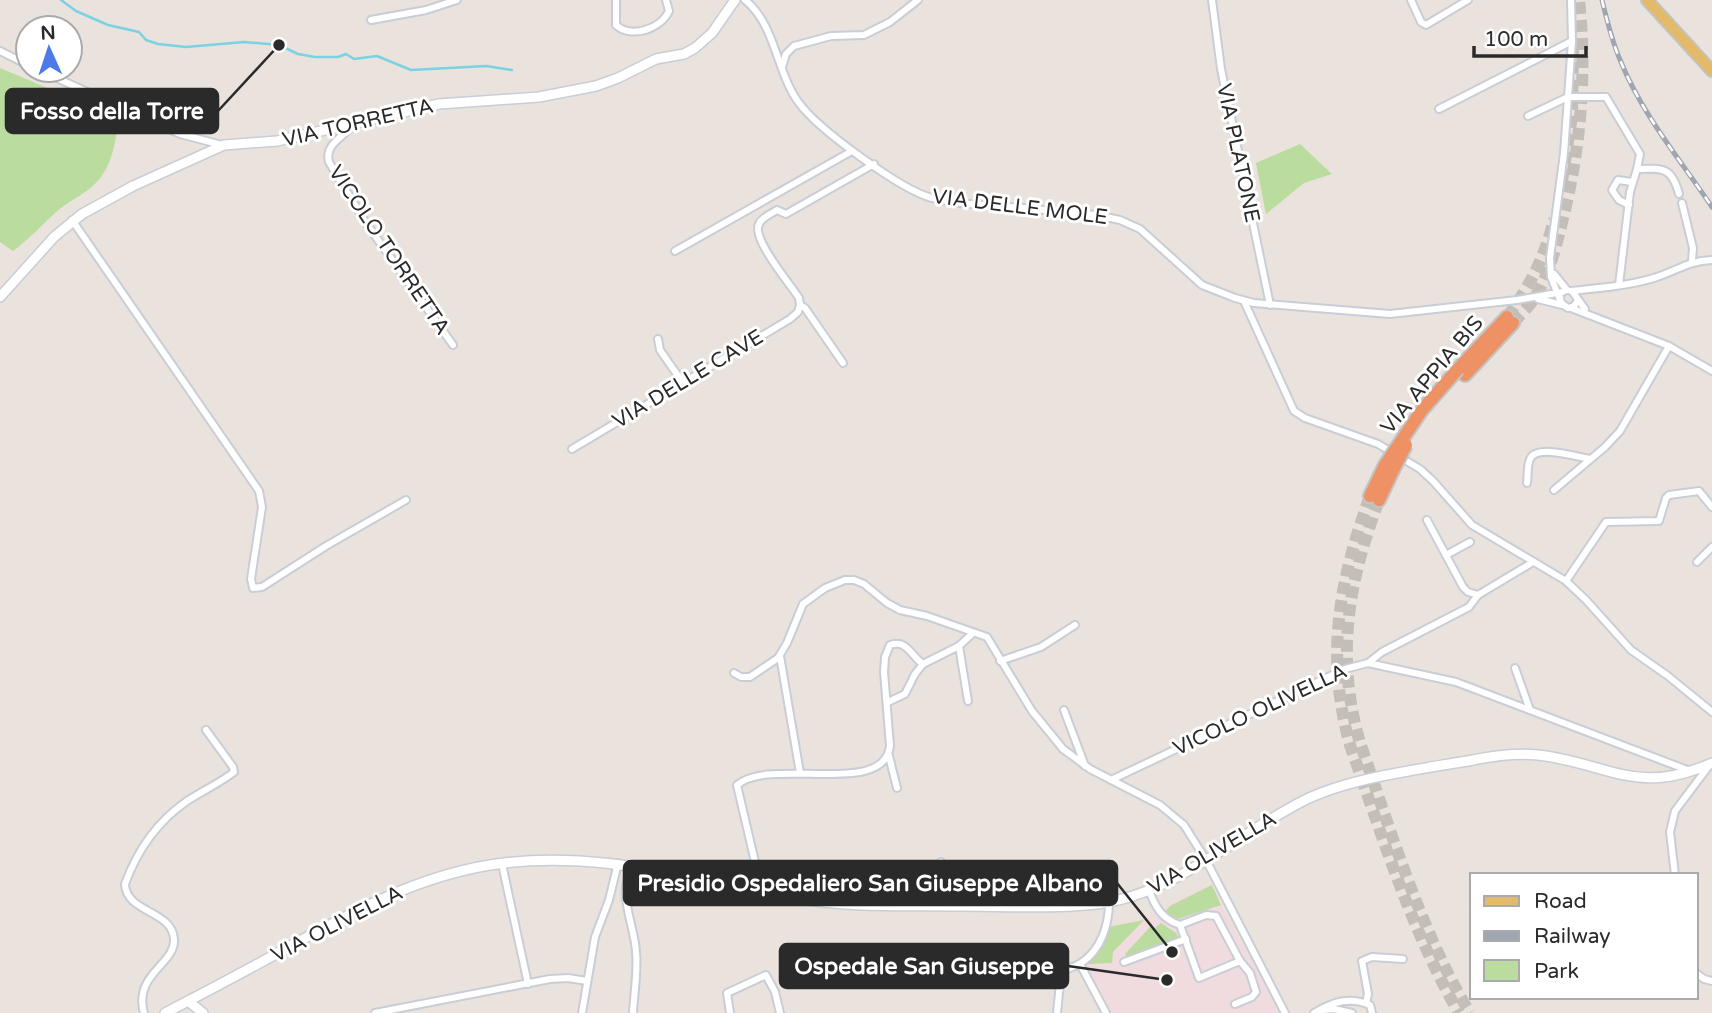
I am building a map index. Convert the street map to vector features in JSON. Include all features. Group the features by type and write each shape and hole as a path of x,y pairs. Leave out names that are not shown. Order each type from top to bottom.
{"highway":[{"name":"VIA APPIA BIS","path":"1374,498 1422,410 1510,320"}],"main road":[{"name":"VIA TORRETTA","path":"0,297 72,220 133,186 224,145 277,141 428,105 539,97 603,84 656,59 684,54 695,48 712,33 735,0"},
{"path":"1647,0 1712,71"},
{"name":"VIA OLIVELLA","path":"165,1013 348,914 392,894 453,873 502,864 562,859 618,863 805,900 845,904 1046,907 1109,902 1149,890 1206,860 1291,808 1324,792 1356,783 1479,758 1516,754 1542,755 1643,778 1664,778 1712,763"},
{"path":"188,1001 203,1013"}],"street":[{"path":"371,20 418,12 457,0"},
{"path":"616,0 616,25 630,32 645,30 663,20 669,11 666,0"},
{"name":"VIA DELLE MOLE","path":"745,0 760,19 792,92 804,110 852,151 915,191 939,200 1096,215 1120,220 1146,234 1202,285 1244,301 1390,314 1564,295 1653,278 1692,261 1712,260"},
{"path":"782,67 786,54 794,46 831,36 861,36 893,20 918,0"},
{"name":"VIA PLATONE","path":"1212,0 1221,69 1270,304"},
{"path":"1410,0 1420,22 1426,25 1468,0"},
{"path":"1566,0 1571,18"},
{"path":"1544,296 1550,287 1550,250 1561,187 1572,41 1572,0"},
{"path":"1439,109 1572,41"},
{"path":"70,84 180,134 224,145"},
{"path":"1528,116 1568,97 1606,97 1640,154 1632,182 1619,285"},
{"name":"VICOLO TORRETTA","path":"354,124 329,148 327,156 330,165 366,223 453,345"},
{"path":"675,251 852,151"},
{"path":"843,363 805,308 800,305 799,298 761,243 757,234 758,224 777,210 786,214 874,164"},
{"path":"1637,169 1667,171 1675,179 1679,194"},
{"path":"1629,205 1619,201 1612,190 1618,180 1632,182"},
{"path":"1682,203 1693,247 1692,261"},
{"path":"72,220 259,491 262,505 251,579 253,588 262,587 318,550 406,500"},
{"path":"1550,265 1571,308 1670,346 1712,371"},
{"path":"1551,277 1564,295"},
{"name":"VIA DELLE MOLE","path":"1571,308 1577,300 1592,290"},
{"path":"1564,295 1576,294 1577,300 1592,314"},
{"name":"VIA DELLE MOLE","path":"1530,298 1553,301 1564,295"},
{"path":"1244,301 1294,411 1305,418 1387,448 1431,478 1458,512 1476,528 1566,581 1631,650 1712,712"},
{"name":"VIA DELLE CAVE","path":"572,449 790,319 798,312 800,305"},
{"path":"658,339 660,350 683,383"},
{"path":"1555,490 1609,443 1627,422 1670,346"},
{"path":"1527,483 1530,459 1535,453 1544,451 1590,459"},
{"path":"1566,581 1604,523 1614,520 1659,521 1669,495 1699,491 1712,506"},
{"path":"1427,520 1463,587 1478,595"},
{"path":"1446,555 1470,542"},
{"path":"1697,562 1712,547"},
{"path":"1368,663 1382,652 1469,607 1478,595 1533,562"},
{"path":"734,673 741,677 750,677 780,656 803,604 825,588 845,580 864,584 887,603 902,611 927,616 987,637 1032,710 1054,739 1085,766 1171,812 1184,825 1206,860 1284,1013"},
{"path":"1000,661 1041,647 1075,625"},
{"path":"888,702 905,694 923,664 959,646 972,633"},
{"path":"897,788 889,756 885,657 890,645 904,644 915,659 923,664"},
{"path":"959,646 968,701"},
{"path":"780,656 800,774"},
{"name":"VICOLO OLIVELLA","path":"1111,780 1345,669 1368,663 1456,682 1691,771"},
{"path":"1515,668 1531,710"},
{"path":"1064,710 1085,766"},
{"path":"144,1013 142,998 145,985 171,951 174,936 167,923 128,897 125,884 156,828 185,802 234,772 206,730"},
{"path":"762,891 737,785 742,781 764,776 865,772 879,767 889,756"},
{"path":"1675,873 1670,832 1675,811 1712,763"},
{"path":"941,862 947,906"},
{"path":"582,1013 595,937 609,900 618,863"},
{"path":"502,864 528,984"},
{"path":"633,865 625,888 625,903 637,955 633,1013"},
{"path":"1149,890 1161,914 1181,925 1199,978 1240,961"},
{"path":"1057,1013 1061,973 1064,969 1080,964 1100,942 1109,916 1109,902"},
{"path":"1181,925 1206,915 1216,916 1240,961 1250,973 1256,992 1252,997 1235,1004"},
{"path":"1124,962 1186,939"},
{"path":"1366,1003 1368,995 1362,961 1372,957 1403,959"},
{"path":"1080,964 1106,1013"},
{"path":"730,1013 727,993 766,975 775,992 780,1013"},
{"path":"375,1013 559,978 587,981"},
{"path":"1317,1011 1332,1002 1345,1000 1366,1003 1370,1005 1372,1013"},
{"path":"1317,1011 1334,1009 1352,1013"}],"shaded area":[{"path":"1212,883 1221,905 1280,1013 1109,1013 1087,964 1102,947 1108,927 1163,913 1167,906"}],"green space":[{"path":"0,68 14,74 14,84 38,84 119,118 114,148 96,183 61,208 13,251 0,242"},
{"path":"1300,144 1332,174 1304,183 1266,214 1256,163"},
{"path":"1212,885 1221,905 1178,919 1164,913 1170,906"},
{"path":"1144,920 1113,952 1112,963 1087,964 1102,947 1108,927"},
{"path":"1161,923 1178,937 1128,957 1125,954 1151,926 1155,928"}],"waterway":[{"path":"61,0 76,11 108,25 139,32 146,40 158,44 186,47 244,42 279,45 298,54 315,57 338,57 346,54 354,59 377,56 411,70 486,66 512,70"}],"tunnel":[{"path":"1513,323 1535,298 1546,276 1569,191 1581,110 1579,0"},
{"path":"1562,181 1572,116 1573,46"},
{"path":"1507,317 1536,271 1554,219"},
{"path":"1370,496 1350,559 1339,619 1337,649 1342,712 1350,745 1398,882 1426,949 1459,1013"},
{"path":"1379,500 1359,561 1348,620 1348,680 1352,711 1360,743 1408,881 1436,949 1470,1013"}],"railway":[{"path":"1602,0 1615,47 1640,100 1712,207"}],"place":[{"name":"Fosso della Torre","path":"279,45"},
{"name":"Presidio Ospedaliero San Giuseppe Albano","path":"1172,952"},
{"name":"Ospedale San Giuseppe","path":"1167,980"}]}
